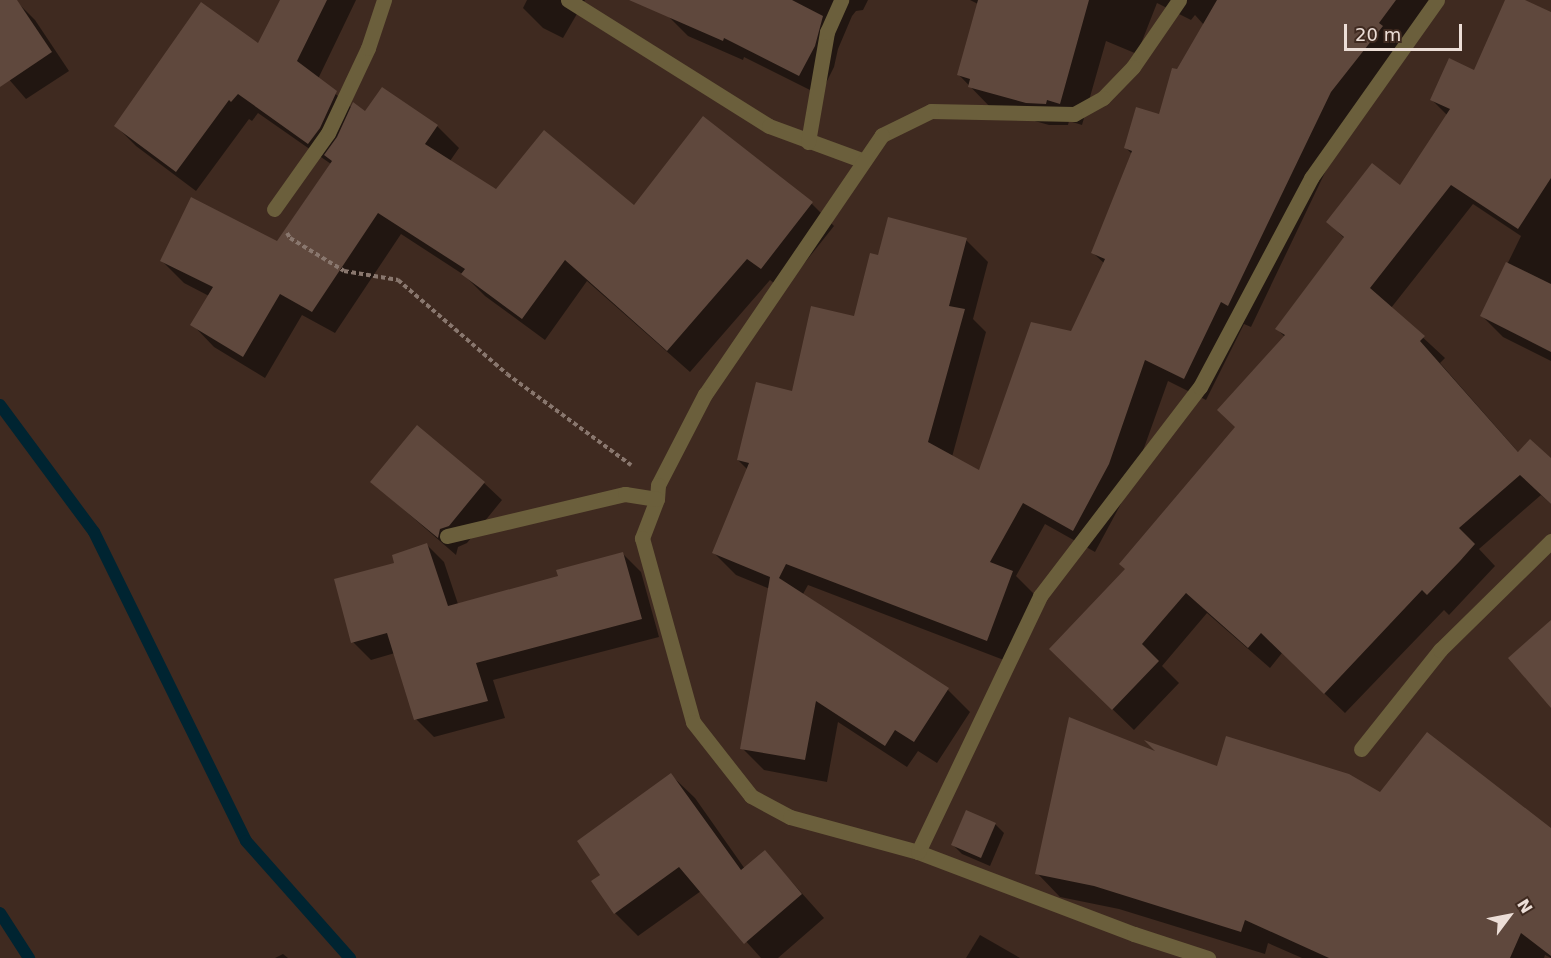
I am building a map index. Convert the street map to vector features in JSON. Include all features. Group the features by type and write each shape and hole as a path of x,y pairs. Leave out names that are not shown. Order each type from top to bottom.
{"street":[{"path":"274,209 327,133 368,48 384,0"},
{"path":"568,0 769,126 864,161"},
{"path":"808,142 827,32 841,0"},
{"path":"1179,0 1133,68 1103,98 1074,114 932,111 882,135 705,394 657,492 642,538 693,722 751,796 790,817 918,852 1134,934 1208,958"},
{"path":"918,852 1040,596 1200,387 1311,178 1437,0"},
{"path":"447,536 625,494 657,492"},
{"path":"1361,749 1440,650 1551,541"}],"path":[{"path":"274,209 290,238 344,271 398,280 507,374 657,492"}],"building":[{"path":"0,0 17,0 52,52 0,87"},
{"path":"280,0 327,0 297,61 337,91 320,128 308,144 238,94 231,102 229,100 176,172 114,126 201,2 258,43"},
{"path":"629,0 792,0 823,16 815,46 799,76 724,38 723,41"},
{"path":"978,0 1089,0 1060,104 1047,100 1046,104 1026,103 968,87 970,79 957,75"},
{"path":"1217,0 1396,0 1379,23 1383,26 1331,92 1228,306 1221,302 1184,379 1145,360 1109,464 1073,531 1023,503 990,562 1013,571 987,641 786,564 779,578 949,688 914,742 895,730 885,746 816,701 805,760 740,749 770,577 712,553 749,463 737,460 756,382 792,391 811,306 854,316 870,253 878,255 888,217 967,238 949,306 965,309 928,442 979,470 1031,322 1071,331 1105,259 1091,253 1132,151 1124,148 1136,107 1159,114 1172,68 1177,69"},
{"path":"1505,0 1525,0 1551,12 1551,178 1518,229 1451,185 1370,288 1425,336 1420,341 1518,452 1530,439 1551,458 1551,504 1520,475 1459,528 1475,544 1460,561 1427,595 1422,590 1324,694 1261,633 1248,648 1186,593 1142,644 1159,661 1112,710 1049,649 1125,569 1119,564 1235,427 1217,410 1285,335 1275,329 1344,237 1326,222 1372,163 1400,185 1450,109 1430,100 1449,58 1474,70"},
{"path":"382,87 438,125 425,144 496,189 544,130 634,205 703,116 813,202 761,269 747,259 667,351 565,260 522,319 461,274 465,269 378,213 312,312 280,294 243,357 190,325 213,287 160,261 191,197 277,241 332,161 324,155 337,137 353,102 365,111"},
{"path":"1506,262 1551,284 1551,352 1480,316"},
{"path":"417,425 485,482 449,526 440,529 438,538 370,482"},
{"path":"427,543 448,606 558,576 556,570 623,552 642,619 476,663 488,701 414,720 387,633 351,643 334,579 394,563 392,555"},
{"path":"1551,620 1551,708 1508,658"},
{"path":"1069,717 1155,751 1144,740 1217,766 1226,736 1349,774 1380,792 1427,732 1551,828 1551,956 1521,933 1510,958 1329,958 1245,920 1241,932 1094,886 1035,874"},
{"path":"671,773 741,870 765,850 802,894 744,944 679,867 614,914 591,881 600,875 577,841"},
{"path":"966,810 996,823 981,858 951,845"}],"waterway":[{"path":"0,405 94,532 246,841 350,958"},
{"path":"0,913 29,958"}]}
